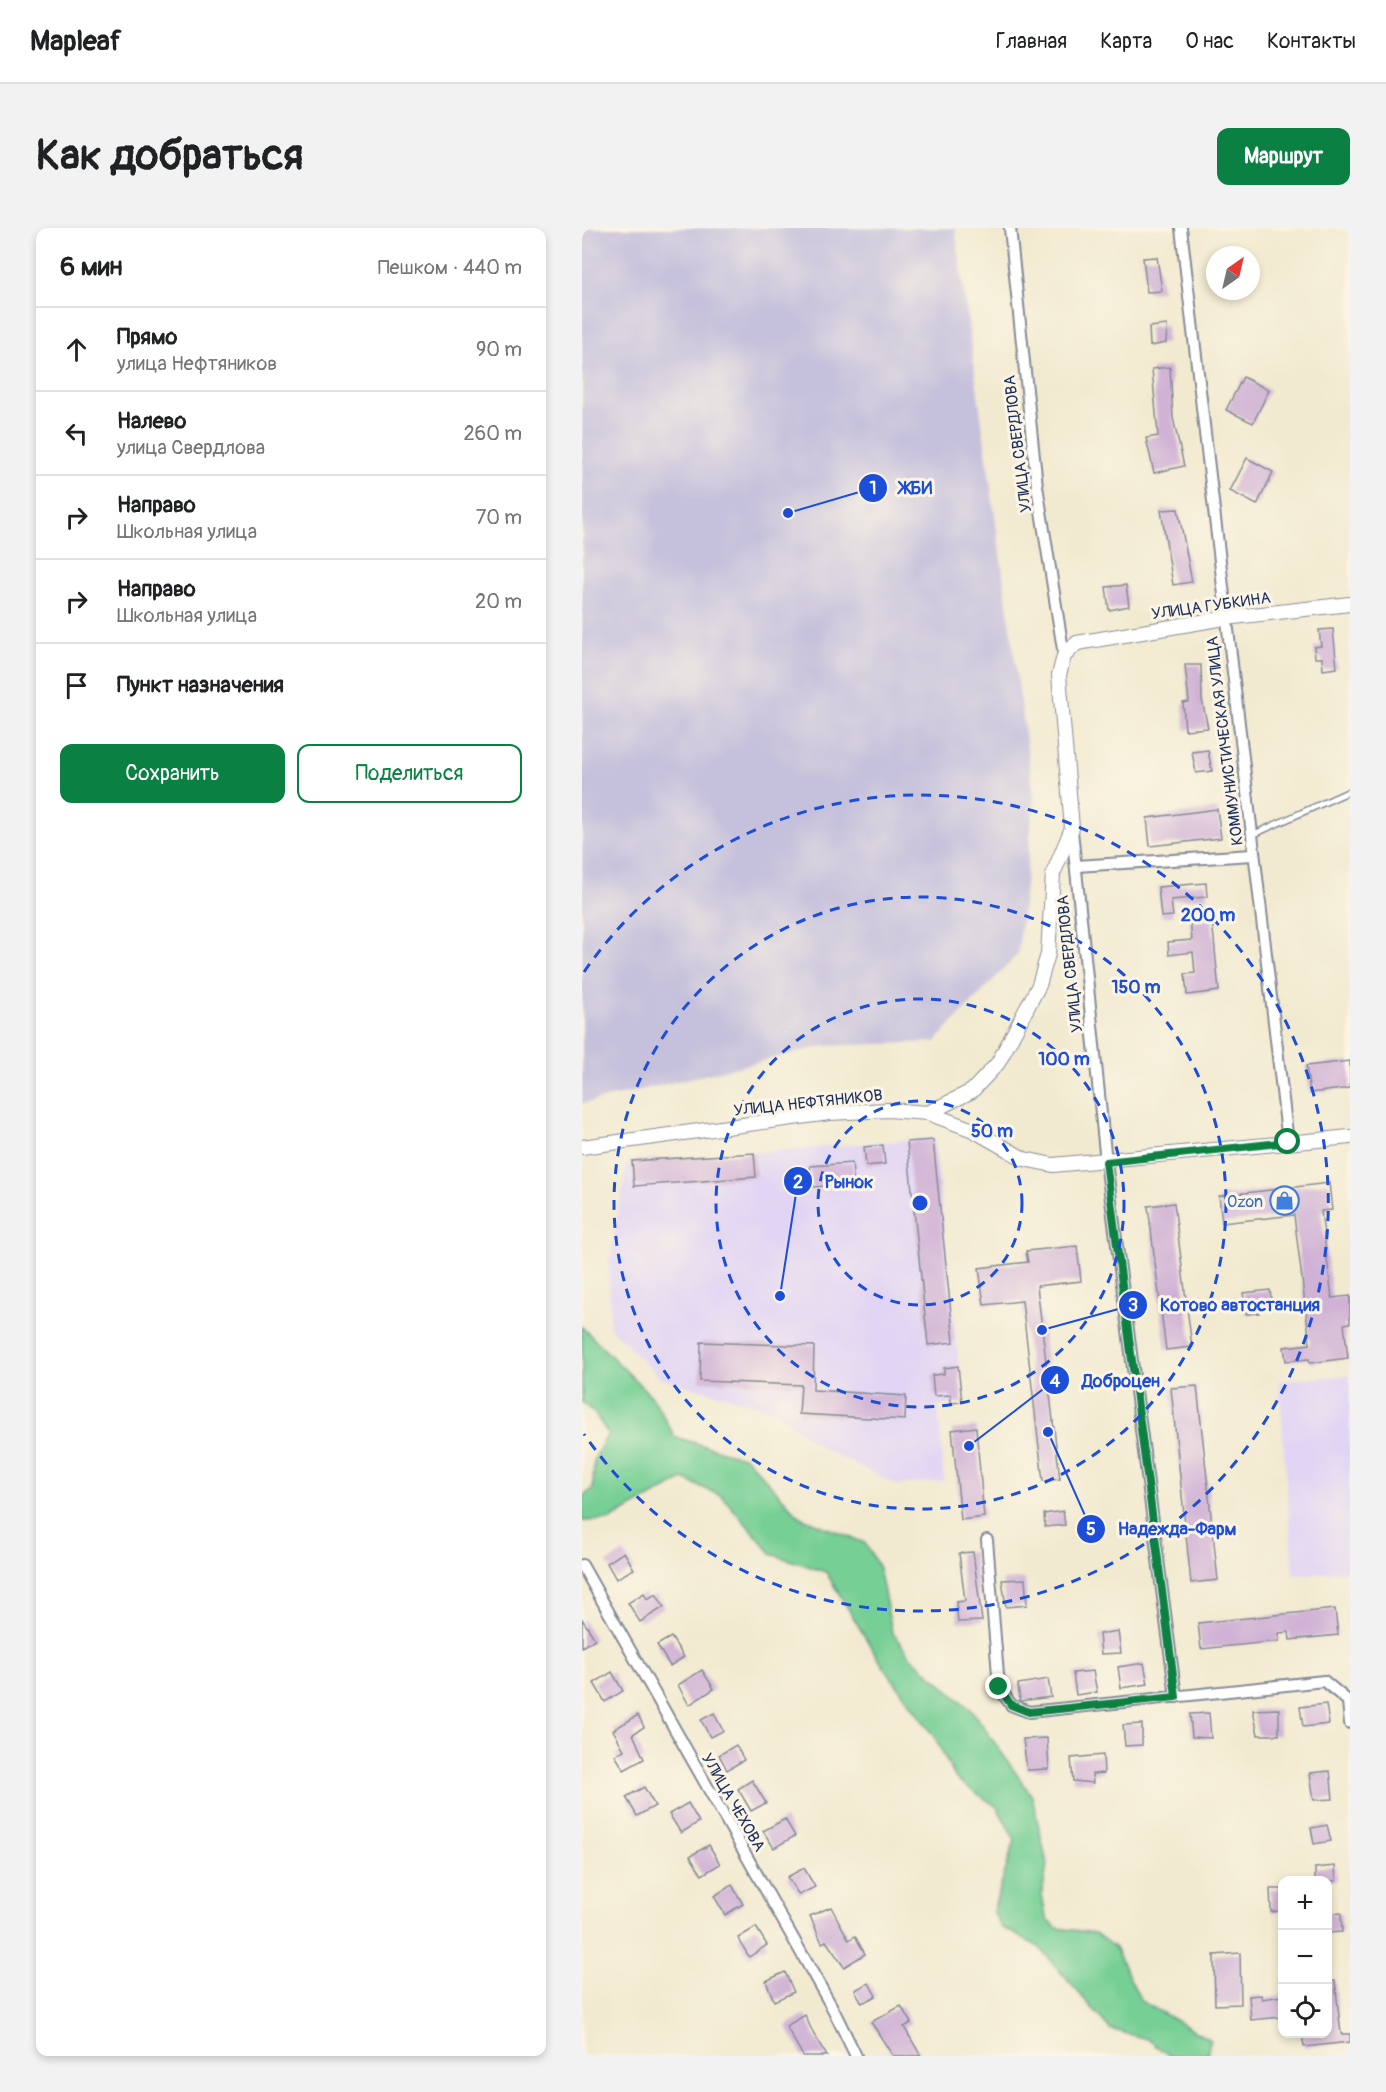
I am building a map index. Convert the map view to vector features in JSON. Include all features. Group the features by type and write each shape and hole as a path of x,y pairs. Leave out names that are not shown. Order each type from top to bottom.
{"street":[{"name":"УЛИЦА СВЕРДЛОВА","path":"1010,228 1037,486 1064,656 1059,675 1106,1162 1176,1697"},
{"name":"КОММУНИСТИЧЕСКАЯ УЛИЦА","path":"1181,228 1288,1142"},
{"name":"УЛИЦА ГУБКИНА","path":"1064,656 1077,644 1225,618 1350,604"},
{"path":"928,1113 972,1091 998,1063 1039,985 1048,954 1053,874 1072,828"},
{"path":"1076,866 1253,855"},
{"name":"УЛИЦА НЕФТЯНИКОВ","path":"582,1148 829,1113 888,1110 928,1113 973,1130 1024,1159 1053,1165 1106,1162 1350,1137"},
{"path":"987,1540 999,1687 1011,1705 1029,1712 1324,1681 1348,1701 1350,1723"},
{"name":"УЛИЦА ЧЕХОВА","path":"582,1564 833,2009 856,2056"}],"lane":[{"path":"1251,836 1350,791"}],"shaded area":[{"path":"582,228 955,228 1034,798 1018,954 935,1042 825,1046 582,1104"},
{"path":"934,1138 963,1403 938,1406 944,1481 897,1485 823,1449 772,1409 660,1378 610,1328 609,1264 627,1163"},
{"path":"1350,1375 1350,1571 1293,1575 1279,1381"}],"green space":[{"path":"582,1327 653,1398 675,1437 746,1458 800,1517 865,1543 879,1568 892,1632 910,1656 973,1712 1032,1796 1047,1864 1042,1895 1046,1918 1057,1928 1095,1933 1115,1948 1141,2001 1210,2040 1207,2056 1170,2056 1147,2039 1110,2029 1039,1947 1001,1927 993,1911 1015,1840 997,1807 956,1779 935,1738 879,1660 826,1572 772,1554 722,1496 683,1479 610,1520 582,1521 582,1497 593,1489 594,1459 608,1434 596,1415 582,1402"}],"building":[{"path":"1157,257 1162,291 1147,292 1143,258"},
{"path":"1167,325 1166,343 1150,346 1149,327"},
{"path":"1170,367 1173,418 1184,466 1154,473 1146,438 1158,436 1152,369"},
{"path":"1243,377 1269,390 1253,423 1226,410"},
{"path":"1247,458 1273,472 1257,505 1230,491"},
{"path":"1178,509 1192,582 1173,585 1161,510"},
{"path":"1126,585 1129,606 1109,610 1106,587"},
{"path":"1333,629 1337,668 1323,670 1322,658 1315,658 1314,647 1321,646 1319,630"},
{"path":"1185,665 1201,665 1202,700 1208,728 1185,730 1183,703 1189,702"},
{"path":"1208,750 1212,771 1196,773 1192,752"},
{"path":"1217,809 1221,838 1150,846 1147,818"},
{"path":"1206,883 1207,897 1171,900 1173,916 1161,917 1158,887"},
{"path":"1212,919 1219,991 1187,995 1185,974 1195,973 1193,952 1169,955 1168,942 1192,940 1190,921"},
{"path":"1350,1061 1350,1088 1310,1093 1306,1066"},
{"path":"933,1140 954,1342 928,1345 907,1142"},
{"path":"883,1145 885,1164 866,1166 864,1147"},
{"path":"754,1153 756,1177 634,1186 632,1161"},
{"path":"852,1163 854,1184 812,1187 810,1166"},
{"path":"1329,1183 1332,1210 1321,1211 1332,1298 1350,1296 1350,1323 1344,1324 1348,1358 1310,1363 1309,1359 1286,1361 1284,1347 1310,1344 1294,1215 1222,1223 1219,1196"},
{"path":"1174,1203 1192,1347 1166,1350 1148,1206"},
{"path":"1077,1246 1081,1281 1037,1286 1060,1479 1043,1481 1022,1301 984,1305 979,1268 1028,1262 1026,1251"},
{"path":"1270,1290 1272,1306 1259,1308 1259,1313 1246,1314 1243,1293"},
{"path":"701,1342 814,1346 813,1390 906,1396 905,1420 799,1414 801,1385 700,1381"},
{"path":"958,1366 962,1402 951,1403 951,1395 934,1396 932,1375 944,1374 944,1368"},
{"path":"1197,1386 1218,1580 1191,1583 1171,1388"},
{"path":"976,1427 984,1517 961,1520 952,1430"},
{"path":"1063,1511 1065,1525 1045,1527 1044,1514"},
{"path":"624,1552 634,1569 616,1579 607,1563"},
{"path":"973,1552 982,1621 958,1622 956,1602 965,1601 959,1553"},
{"path":"1025,1579 1027,1605 1006,1607 1002,1580"},
{"path":"644,1593 647,1599 656,1594 664,1607 640,1622 628,1603"},
{"path":"1335,1609 1338,1635 1290,1640 1289,1632 1279,1633 1279,1641 1201,1649 1198,1623"},
{"path":"582,1619 595,1639 582,1647"},
{"path":"1118,1631 1121,1653 1101,1654 1099,1634"},
{"path":"671,1637 684,1657 670,1666 657,1645"},
{"path":"1144,1663 1148,1684 1121,1688 1118,1667"},
{"path":"702,1670 714,1689 689,1705 678,1685"},
{"path":"1093,1671 1097,1692 1076,1695 1073,1673"},
{"path":"612,1672 623,1691 605,1702 594,1683"},
{"path":"1048,1679 1051,1697 1020,1701 1018,1684"},
{"path":"1326,1704 1329,1724 1303,1727 1300,1707"},
{"path":"1279,1709 1279,1735 1258,1735 1253,1710"},
{"path":"714,1713 723,1731 710,1737 701,1720"},
{"path":"1209,1713 1211,1738 1192,1737 1190,1714"},
{"path":"638,1715 644,1727 633,1734 644,1759 624,1770 615,1755 624,1750 613,1730"},
{"path":"1142,1724 1142,1745 1125,1746 1123,1725"},
{"path":"1047,1738 1049,1769 1027,1770 1023,1739"},
{"path":"736,1745 744,1760 727,1770 719,1755"},
{"path":"1103,1755 1104,1773 1092,1774 1093,1783 1073,1781 1071,1758"},
{"path":"1330,1771 1333,1799 1314,1800 1310,1773"},
{"path":"752,1780 766,1803 751,1811 738,1789"},
{"path":"644,1787 655,1806 637,1816 626,1797"},
{"path":"688,1803 699,1822 681,1833 669,1814"},
{"path":"785,1819 795,1836 774,1848 763,1831"},
{"path":"1327,1825 1331,1841 1314,1844 1311,1828"},
{"path":"709,1845 720,1864 702,1875 690,1856"},
{"path":"1335,1866 1336,1881 1332,1881 1332,1876 1315,1876 1315,1868"},
{"path":"804,1868 815,1887 799,1895 787,1877"},
{"path":"732,1885 743,1904 725,1915 714,1896"},
{"path":"1270,1889 1278,1889 1278,1911 1271,1912"},
{"path":"831,1907 849,1940 855,1936 865,1954 844,1967 826,1941 822,1943 810,1916"},
{"path":"1341,1913 1342,1932 1332,1933 1332,1914"},
{"path":"756,1927 767,1945 749,1957 738,1938"},
{"path":"1240,1953 1241,2004 1215,2005 1214,1955"},
{"path":"785,1972 794,1992 774,2001 766,1981"},
{"path":"1332,1981 1335,1981 1341,2034 1350,2034 1350,2042 1304,2047 1303,2038 1332,2038"},
{"path":"869,1983 876,1996 862,2003 855,1990"},
{"path":"1261,1995 1262,1999 1278,1997 1278,2017 1251,2020 1249,1996"},
{"path":"901,2006 911,2023 904,2027 921,2056 893,2056 871,2022"},
{"path":"805,2015 827,2056 803,2056 786,2026"}],"place":[{"name":"ЖБИ","path":"788,513"},
{"name":"Ozon","path":"1284,1201"},
{"name":"Рынок","path":"780,1296"},
{"name":"Котово автостанция","path":"1042,1330"},
{"name":"Надежда-Фарм","path":"1048,1432"},
{"name":"Доброцен","path":"969,1446"}],"route":[{"path":"999,1687 1011,1705 1029,1712 1176,1697 1106,1162 1288,1142"}]}
